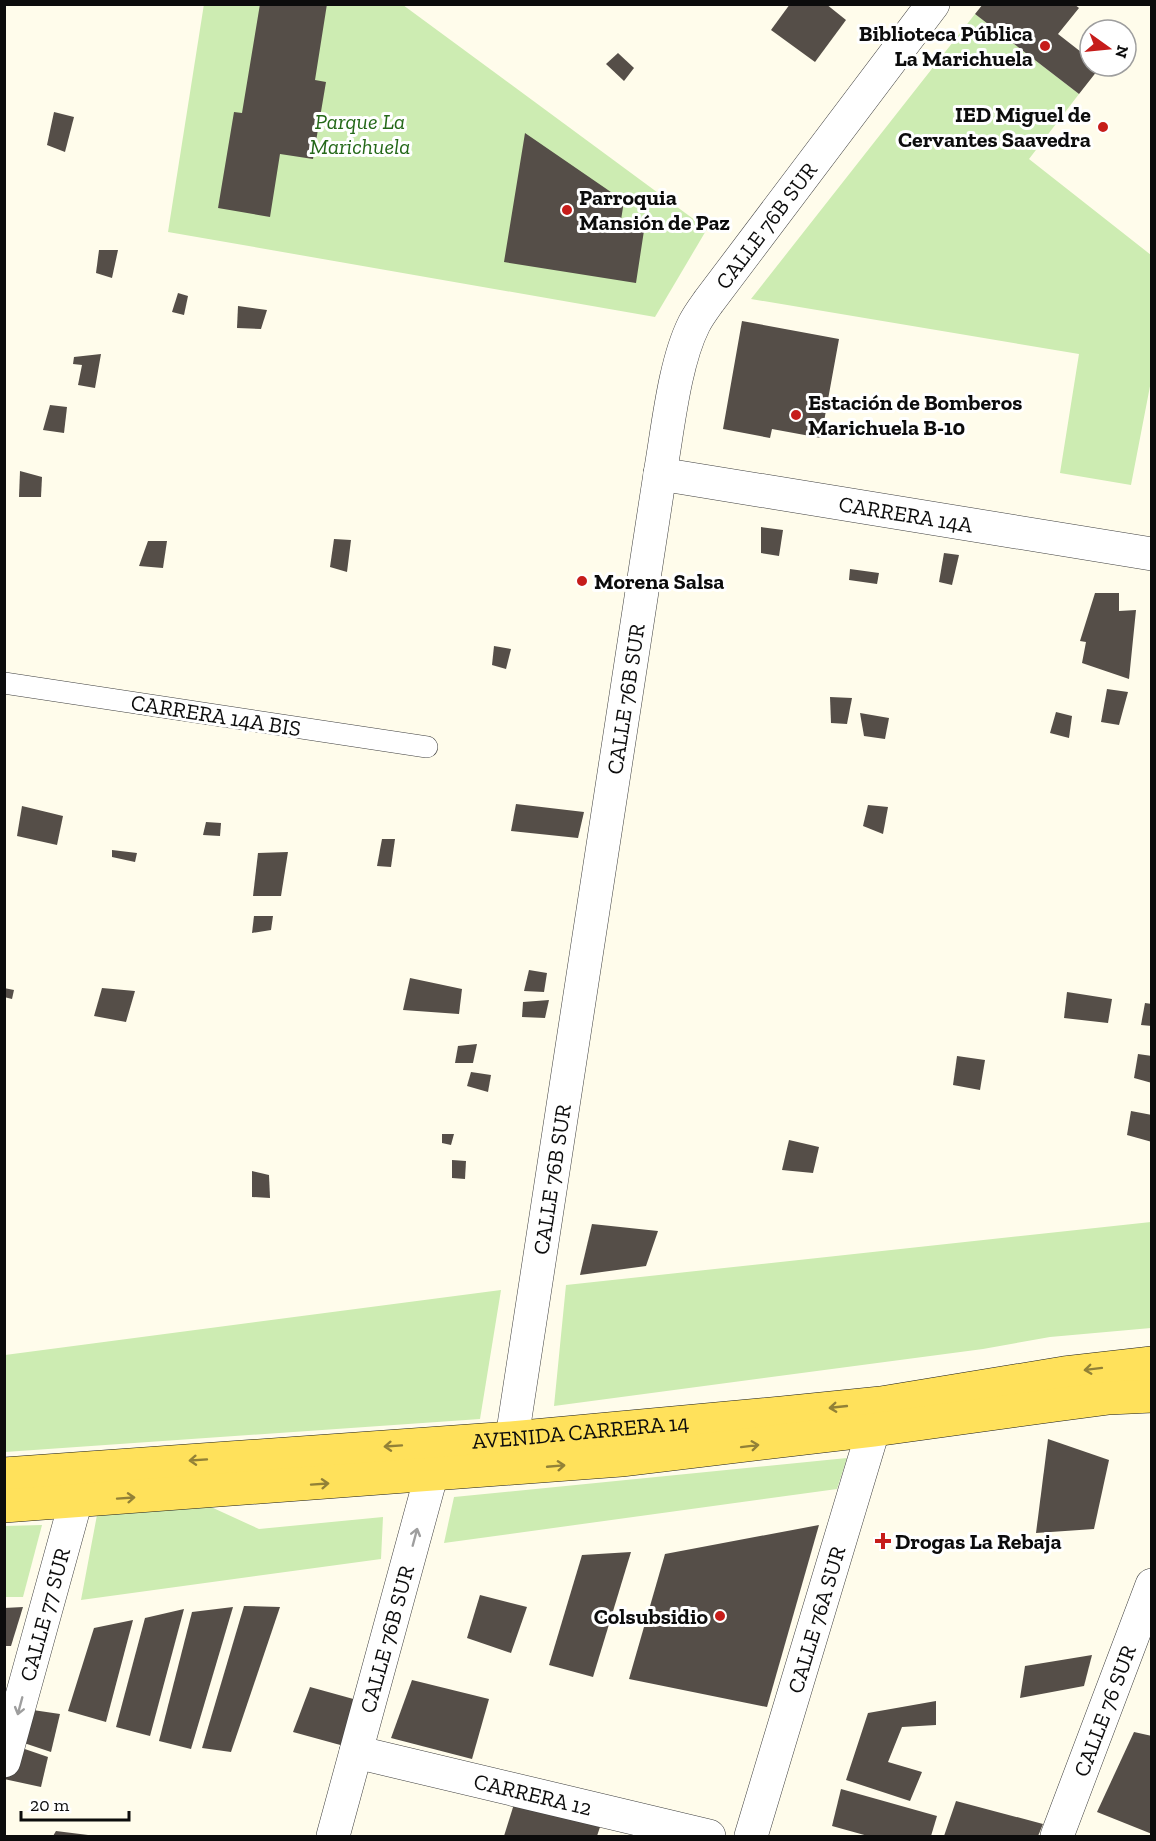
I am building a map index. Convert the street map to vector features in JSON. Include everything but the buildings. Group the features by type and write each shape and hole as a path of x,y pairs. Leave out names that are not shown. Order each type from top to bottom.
{"main road":[{"name":"AVENIDA CARRERA 14","path":"4,1506 507,1470 698,1452 877,1417 1064,1373 1152,1363"},
{"name":"AVENIDA CARRERA 14","path":"4,1474 512,1437 877,1417 1152,1396"}],"street":[{"name":"CALLE 76B SUR","path":"507,1470 660,474 684,350 694,324 742,256 933,4"},
{"name":"CARRERA 14A","path":"660,474 1152,554"},
{"name":"CALLE 76A SUR","path":"751,1836 877,1417"},
{"name":"CALLE 76B SUR","path":"333,1836 441,1442"},
{"name":"CALLE 77 SUR","path":"4,1761 85,1468"},
{"name":"CALLE 76 SUR","path":"1057,1836 1152,1586"},
{"name":"CARRERA 12","path":"356,1752 709,1836"}],"lane":[{"name":"CARRERA 14A BIS","path":"4,683 427,747"}],"green space":[{"name":"Parque La Marichuela","path":"204,4 403,5 707,229 655,317 168,232"},
{"path":"975,14 1079,94 1029,159 1151,255 1151,381 1131,485 1060,473 1079,354 751,299"},
{"path":"1151,1222 1151,1328 1050,1337 983,1349 554,1406 566,1285"},
{"path":"501,1290 480,1419 5,1452 5,1355"},
{"path":"847,1458 837,1489 444,1543 454,1497"},
{"path":"211,1507 259,1529 383,1517 381,1559 81,1600 97,1515"},
{"path":"42,1525 23,1597 5,1597 5,1526"}],"place":[{"name":"Biblioteca Pública La Marichuela","path":"1045,46"},
{"name":"IED Miguel de Cervantes Saavedra","path":"1103,127"},
{"name":"Parroquia Mansión de Paz","path":"567,210"},
{"name":"Estación de Bomberos Marichuela B-10","path":"796,415"},
{"name":"Morena Salsa","path":"582,581"},
{"name":"Drogas La Rebaja","path":"883,1541"},
{"name":"Colsubsidio","path":"720,1616"}]}
